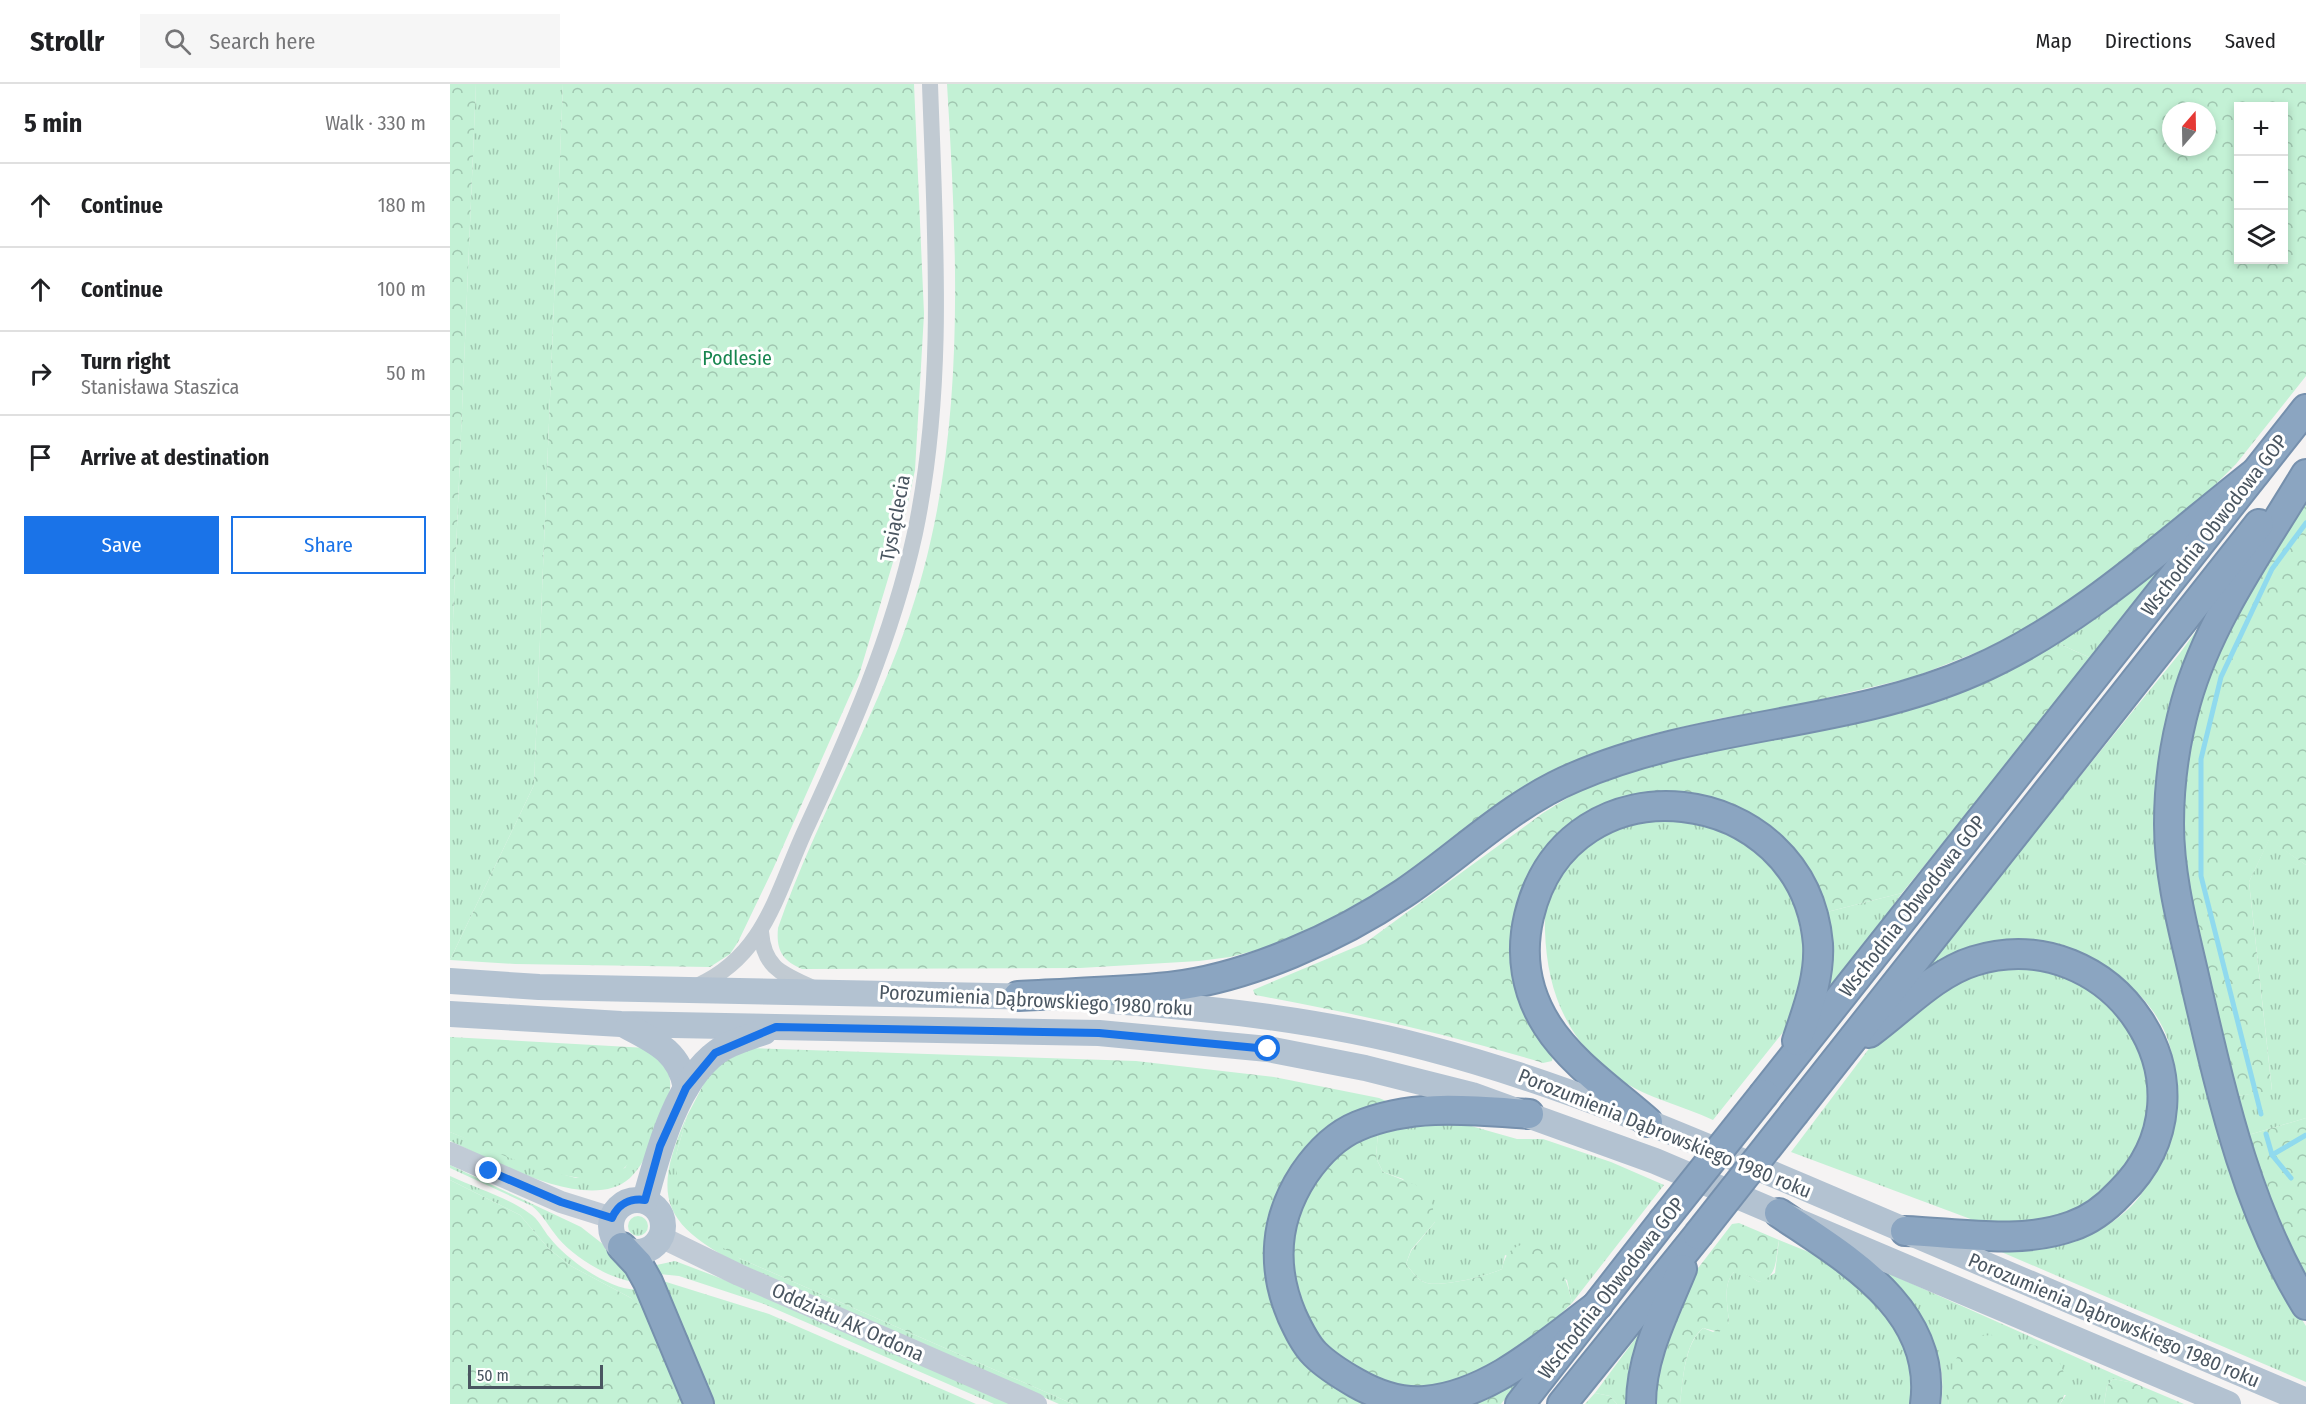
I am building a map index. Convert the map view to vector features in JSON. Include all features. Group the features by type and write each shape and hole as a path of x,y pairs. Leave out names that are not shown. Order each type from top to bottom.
{"highway":[{"name":"Wschodnia Obwodowa GOP","path":"1520,1404 2306,409"},
{"name":"Wschodnia Obwodowa GOP","path":"1562,1404 2196,602 2306,467"},
{"path":"1018,996 1172,986 1280,957 1361,920 1405,892 1540,796 1587,772 1665,745 1862,707 1973,672 2007,655 2094,601 2255,473"},
{"path":"2306,474 2222,617 2194,677 2174,759 2169,823 2179,910 2207,1034 2244,1168 2278,1256 2306,1305"},
{"path":"1648,1122 1561,1045 1551,1031 1529,988 1524,948 1526,928 1536,893 1558,855 1595,824 1615,814 1657,805 1684,805 1711,811 1744,825 1761,837 1790,868 1809,908 1818,945 1817,972 1790,1060"},
{"path":"1843,1051 1953,971 1972,962 1995,956 2021,955 2062,962 2082,970 2109,987 2134,1011 2152,1040 2158,1058 2163,1097 2152,1147 2132,1182 2104,1208 2074,1226 2038,1235 1905,1231"},
{"path":"1529,1114 1447,1109 1408,1112 1356,1126 1335,1140 1312,1162 1297,1184 1281,1224 1277,1254 1280,1282 1289,1308 1299,1332 1315,1354 1342,1375 1384,1396 1424,1401 1447,1398 1477,1386 1520,1363 1598,1305"},
{"path":"1779,1213 1878,1284 1896,1306 1917,1344 1924,1366 1924,1404"},
{"path":"1641,1404 1641,1382 1650,1348 1695,1238"},
{"path":"622,1247 638,1264 648,1282 699,1404"}],"main road":[{"name":"Porozumienia Dąbrowskiego 1980 roku","path":"450,981 539,987 1018,996 1215,1009 1328,1027 1425,1048 1517,1074 1648,1122 2306,1401"},
{"name":"Porozumienia Dąbrowskiego 1980 roku","path":"450,1014 621,1024 1099,1033 1268,1049 1434,1084 1529,1114 1655,1161 2228,1404"},
{"path":"621,1024 662,1045 671,1053 684,1076 686,1088"},
{"path":"645,1200 660,1146 686,1088 715,1053 776,1027"},
{"path":"631,1200 645,1200 654,1205 662,1216 664,1225 661,1237 655,1245 644,1251 630,1251 622,1247 613,1235 612,1218 622,1204 631,1200"}],"street":[{"name":"Tysiąclecia","path":"691,989 732,967 761,932 866,692 890,625 914,534 932,424 938,316 930,84"},
{"path":"761,932 766,958 773,967 819,992"},
{"path":"450,1153 561,1202 612,1218"},
{"name":"Oddziału AK Ordona","path":"661,1237 739,1275 1036,1404"}],"green space":[{"path":"450,84 476,84 450,690"},
{"path":"476,84 563,84 534,785 450,960 450,690"},
{"name":"Podlesie","path":"563,84 914,84 924,314 915,470 900,539 859,675 773,869 738,942 730,954 710,967 515,964 450,960 534,785"},
{"path":"947,84 2306,84 2306,376 2236,464 2198,502 2089,589 2027,629 1980,651 1914,677 1788,707 1717,719 1648,735 1595,754 1549,778 1389,890 1328,923 1276,945 1230,957 1199,961 1080,968 802,969 785,958 779,948 778,928 807,853 874,706 904,632 925,565 939,498 949,430 954,361 954,222"},
{"path":"2306,489 2306,865 2269,840 2249,882 2272,1091 2238,1096 2203,963 2185,876 2180,795 2193,710 2252,573"},
{"path":"2178,553 2093,659 2055,642"},
{"path":"2212,609 2224,1147 2246,1216 2268,1267 2306,1326 2306,1382 1992,1248 2047,1247 2064,1244 2085,1236 2106,1226 2133,1205 2151,1179 2167,1138 2172,1115 2174,1068 2163,1028 2148,1005 2129,985 2107,969 2067,950 2032,941 2013,941 1986,947 1910,986 2180,653"},
{"path":"2055,642 2093,659 1902,893 1823,913 1792,856 1767,826 1735,808 1700,796 1664,792 1630,796 1598,808 1569,826 1545,851 1527,882 1516,918 1511,952 1512,977 1517,994 1531,1020 1554,1051 1552,1061 1543,1063 1400,1025 1255,995 1253,990 1365,943 1543,813 1600,778"},
{"path":"1647,816 1717,825 1775,864 1791,890 1804,946 1804,980 1788,1026 1713,1120 1642,1092 1603,1066 1574,1033 1556,996 1550,975 1545,914 1550,889 1558,874 1582,847 1601,834"},
{"path":"2269,839 2306,865 2306,1118 2245,1136 2238,1096 2272,1090 2249,882"},
{"path":"1902,893 1830,994 1824,994 1823,913"},
{"path":"2013,966 2063,973 2113,1002 2149,1060 2147,1125 2121,1181 2064,1220 1992,1227 1791,1152 1874,1042 1963,976"},
{"path":"450,1037 647,1048 666,1068 670,1080 669,1095 642,1145 623,1169 606,1177 585,1178 562,1175 512,1159 450,1132"},
{"path":"748,1048 1136,1061 1274,1077 1379,1098 1391,1103 1279,1203 1315,1371 1345,1394 1374,1404 1073,1404 739,1258 703,1235 687,1220 678,1205 676,1155 687,1116 711,1070"},
{"path":"669,1095 644,1160 630,1178 612,1188 590,1190 566,1188 540,1181 450,1141 450,1132 543,1169 576,1178 625,1168"},
{"path":"687,1116 676,1155 739,1258 1073,1404 1059,1404 746,1268 697,1238 682,1224 672,1208 668,1190 669,1170 675,1145"},
{"path":"2306,1118 2306,1277 2280,1226 2245,1136"},
{"path":"1414,1123 1464,1124 1517,1139 1543,1139 1611,1162 1664,1185 1572,1303 1567,1280 1505,1255 1502,1269 1495,1272 1454,1282 1427,1283 1418,1278 1406,1264 1411,1251 1435,1222 1403,1179 1383,1172 1376,1158 1378,1131"},
{"path":"1378,1131 1376,1158 1383,1172 1421,1187 1431,1196 1435,1222 1411,1250 1406,1264 1418,1278 1434,1284 1486,1275 1502,1269 1511,1251 1530,1242 1553,1260 1567,1283 1572,1303 1523,1350 1461,1384 1418,1390 1369,1379 1323,1347 1305,1314 1296,1291 1291,1245 1293,1226 1316,1177 1343,1151"},
{"path":"450,1165 581,1227 613,1252 634,1282 603,1272 573,1253 532,1206 450,1168"},
{"path":"450,1176 501,1197 532,1215 558,1247 593,1274 619,1287 644,1289 664,1338 631,1298 571,1266 549,1249 520,1215 450,1180"},
{"path":"450,1180 520,1215 549,1249 571,1266 631,1298 644,1310 687,1404 450,1404"},
{"path":"634,1216 642,1216 648,1222 648,1230 642,1236 634,1236 628,1230 628,1222"},
{"path":"1739,1223 1779,1240 1773,1271 1759,1282 1742,1272 1734,1272 1727,1289 1729,1323 1719,1332 1703,1328 1692,1343 1686,1363 1680,1404 1654,1404 1654,1368 1692,1276 1732,1224"},
{"path":"1779,1240 1821,1257 1885,1309 1910,1353 1914,1404 1680,1404 1686,1363 1692,1343 1703,1328 1713,1332 1729,1323 1727,1289 1730,1277 1734,1272 1743,1272 1759,1282 1775,1273"},
{"path":"675,1261 733,1283 1015,1404 994,1404 764,1304 679,1276 659,1274 652,1266"},
{"path":"1879,1269 2134,1383 2113,1379 2107,1386 2104,1404 2060,1404 2066,1395 1950,1395 1948,1404 1941,1404 1942,1383 1935,1346 1917,1313"},
{"path":"663,1281 769,1314 976,1404 710,1404"},
{"path":"1644,1327 1631,1404 1617,1404 1610,1396 1595,1393"},
{"path":"1995,1335 2052,1350 2065,1376 2064,1397 2060,1404 1948,1404 1954,1361 1976,1336"},
{"path":"1523,1377 1501,1404 1465,1404"},
{"path":"2113,1379 2134,1383 2184,1404 2104,1404 2107,1386"},
{"path":"1595,1393 1610,1396 1617,1404 1585,1404"}],"waterway":[{"path":"2261,1114 2201,876 2201,759 2221,677 2272,569 2306,523"},
{"path":"2266,1134 2272,1155"},
{"path":"2291,1178 2272,1155 2306,1135"}],"route":[{"path":"489,1171 561,1202 612,1218 622,1204 636,1199 645,1200 660,1146 672,1119 686,1088 708,1060 721,1049 776,1027 1099,1033 1268,1049"}]}
